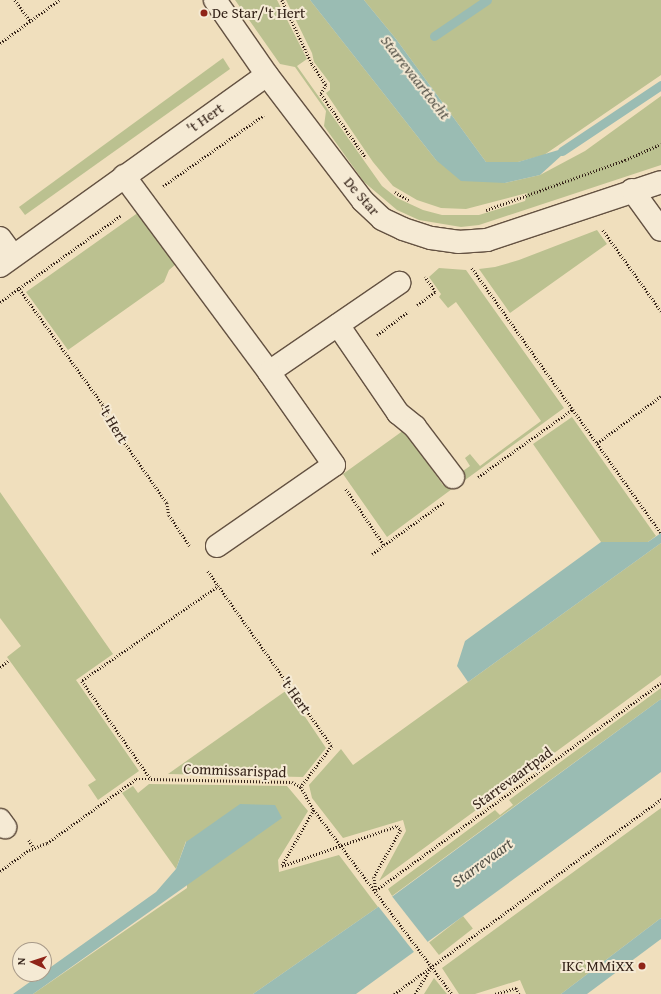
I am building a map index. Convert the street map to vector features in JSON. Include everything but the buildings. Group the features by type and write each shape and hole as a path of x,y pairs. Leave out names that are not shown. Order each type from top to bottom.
{"street":[{"name":"De Star","path":"215,0 267,75 363,201 382,219 431,238 458,242 487,240 587,207 632,190 661,182"},
{"name":"'t Hert","path":"5,262 267,75"},
{"path":"124,176 268,372 334,465 217,546"},
{"path":"632,190 661,230"},
{"path":"0,238 5,262"},
{"path":"268,372 399,283"},
{"path":"338,325 398,413 415,427 453,477"}],"path":[{"path":"15,0 30,21"},
{"path":"0,43 59,0"},
{"path":"282,0 312,64 326,85 321,94 368,160"},
{"path":"485,210 625,160 661,144"},
{"path":"392,190 415,203"},
{"path":"587,207 661,311"},
{"path":"458,242 473,270 660,532"},
{"name":"'t Hert","path":"5,262 103,405 106,416 167,503 168,515 195,553"},
{"path":"597,443 661,396"},
{"path":"372,554 384,545"},
{"name":"'t Hert","path":"203,564 332,746 300,787"},
{"path":"151,779 82,681 219,586"},
{"path":"0,666 9,660"},
{"name":"Starrevaartpad","path":"376,890 661,683"},
{"path":"0,871 29,850 47,843 136,779 151,779"},
{"name":"Commissarispad","path":"151,779 292,782 300,787 314,810 422,950 452,994"},
{"path":"394,994 661,799"},
{"path":"314,810 282,866 397,826 401,830 374,877 376,890"},
{"path":"415,994 432,965"},
{"path":"495,994 516,988 519,994"}],"green space":[{"path":"235,0 277,0 307,59 297,66 382,186 397,198 423,210 442,215 479,215 525,201 527,193 466,209 441,208 417,200 393,186 373,162 326,93 330,90 330,83 314,62 312,53 286,0 310,0 436,160 505,183 540,175 585,151 661,96 661,165 479,225 461,227 419,220 397,210 364,182 324,126 326,111 295,67 280,64"},
{"path":"364,0 661,0 661,75 544,155 518,162 486,162 396,39"},
{"path":"223,58 230,69 25,215 19,207"},
{"path":"139,212 176,264 169,270 164,282 68,350 26,292"},
{"path":"597,230 607,244 510,313 479,269 495,267 519,260"},
{"path":"439,268 466,270 564,408 461,483 456,476 470,466 465,458 470,454 480,466 541,421 456,302 448,308 439,297 441,294 429,277"},
{"path":"572,417 656,536 648,542 601,542 533,444"},
{"path":"404,430 443,485 451,480 456,486 387,537 343,474"},
{"path":"0,492 113,654 76,680 139,771 98,800 88,785 96,780 7,657 21,646 0,618"},
{"path":"661,543 661,675 379,881 406,831 403,820 343,838 312,798 309,785 341,749 353,765"},
{"path":"661,688 661,699 392,896 388,889 495,810 500,815 513,805 509,800"},
{"path":"287,690 326,748 303,777 168,774"},
{"path":"149,784 287,786 308,811 278,860 279,872 339,855 378,907 253,994 33,994 187,888 186,841 176,869 122,793 133,786 138,793"},
{"path":"661,808 661,918 561,994 526,994 520,980 475,994 459,994 442,968"},
{"path":"463,916 473,929 439,955 429,942"},
{"path":"434,978 447,994 424,994"}],"water":[{"name":"Starrevaarttocht","path":"310,0 364,0 396,39 486,162 518,162 572,146 540,175 505,183 461,181 436,160"},
{"path":"661,533 661,543 468,682 457,666 465,641 601,542 648,542"},
{"name":"Starrevaart","path":"661,699 661,772 356,994 253,994 378,907"},
{"path":"240,804 275,805 282,818 52,981 52,966 156,892 176,869 186,842"},
{"path":"661,918 661,939 587,994 561,994"},
{"path":"30,982 50,982 33,994 13,994"}],"pier":[{"path":"391,895 429,943 415,954 378,905"}],"waterway":[{"path":"434,36 487,0"},
{"path":"562,151 661,85"}],"place":[{"name":"De Star/'t Hert","path":"204,13"},
{"name":"IKC MMiXX","path":"642,966"}]}
